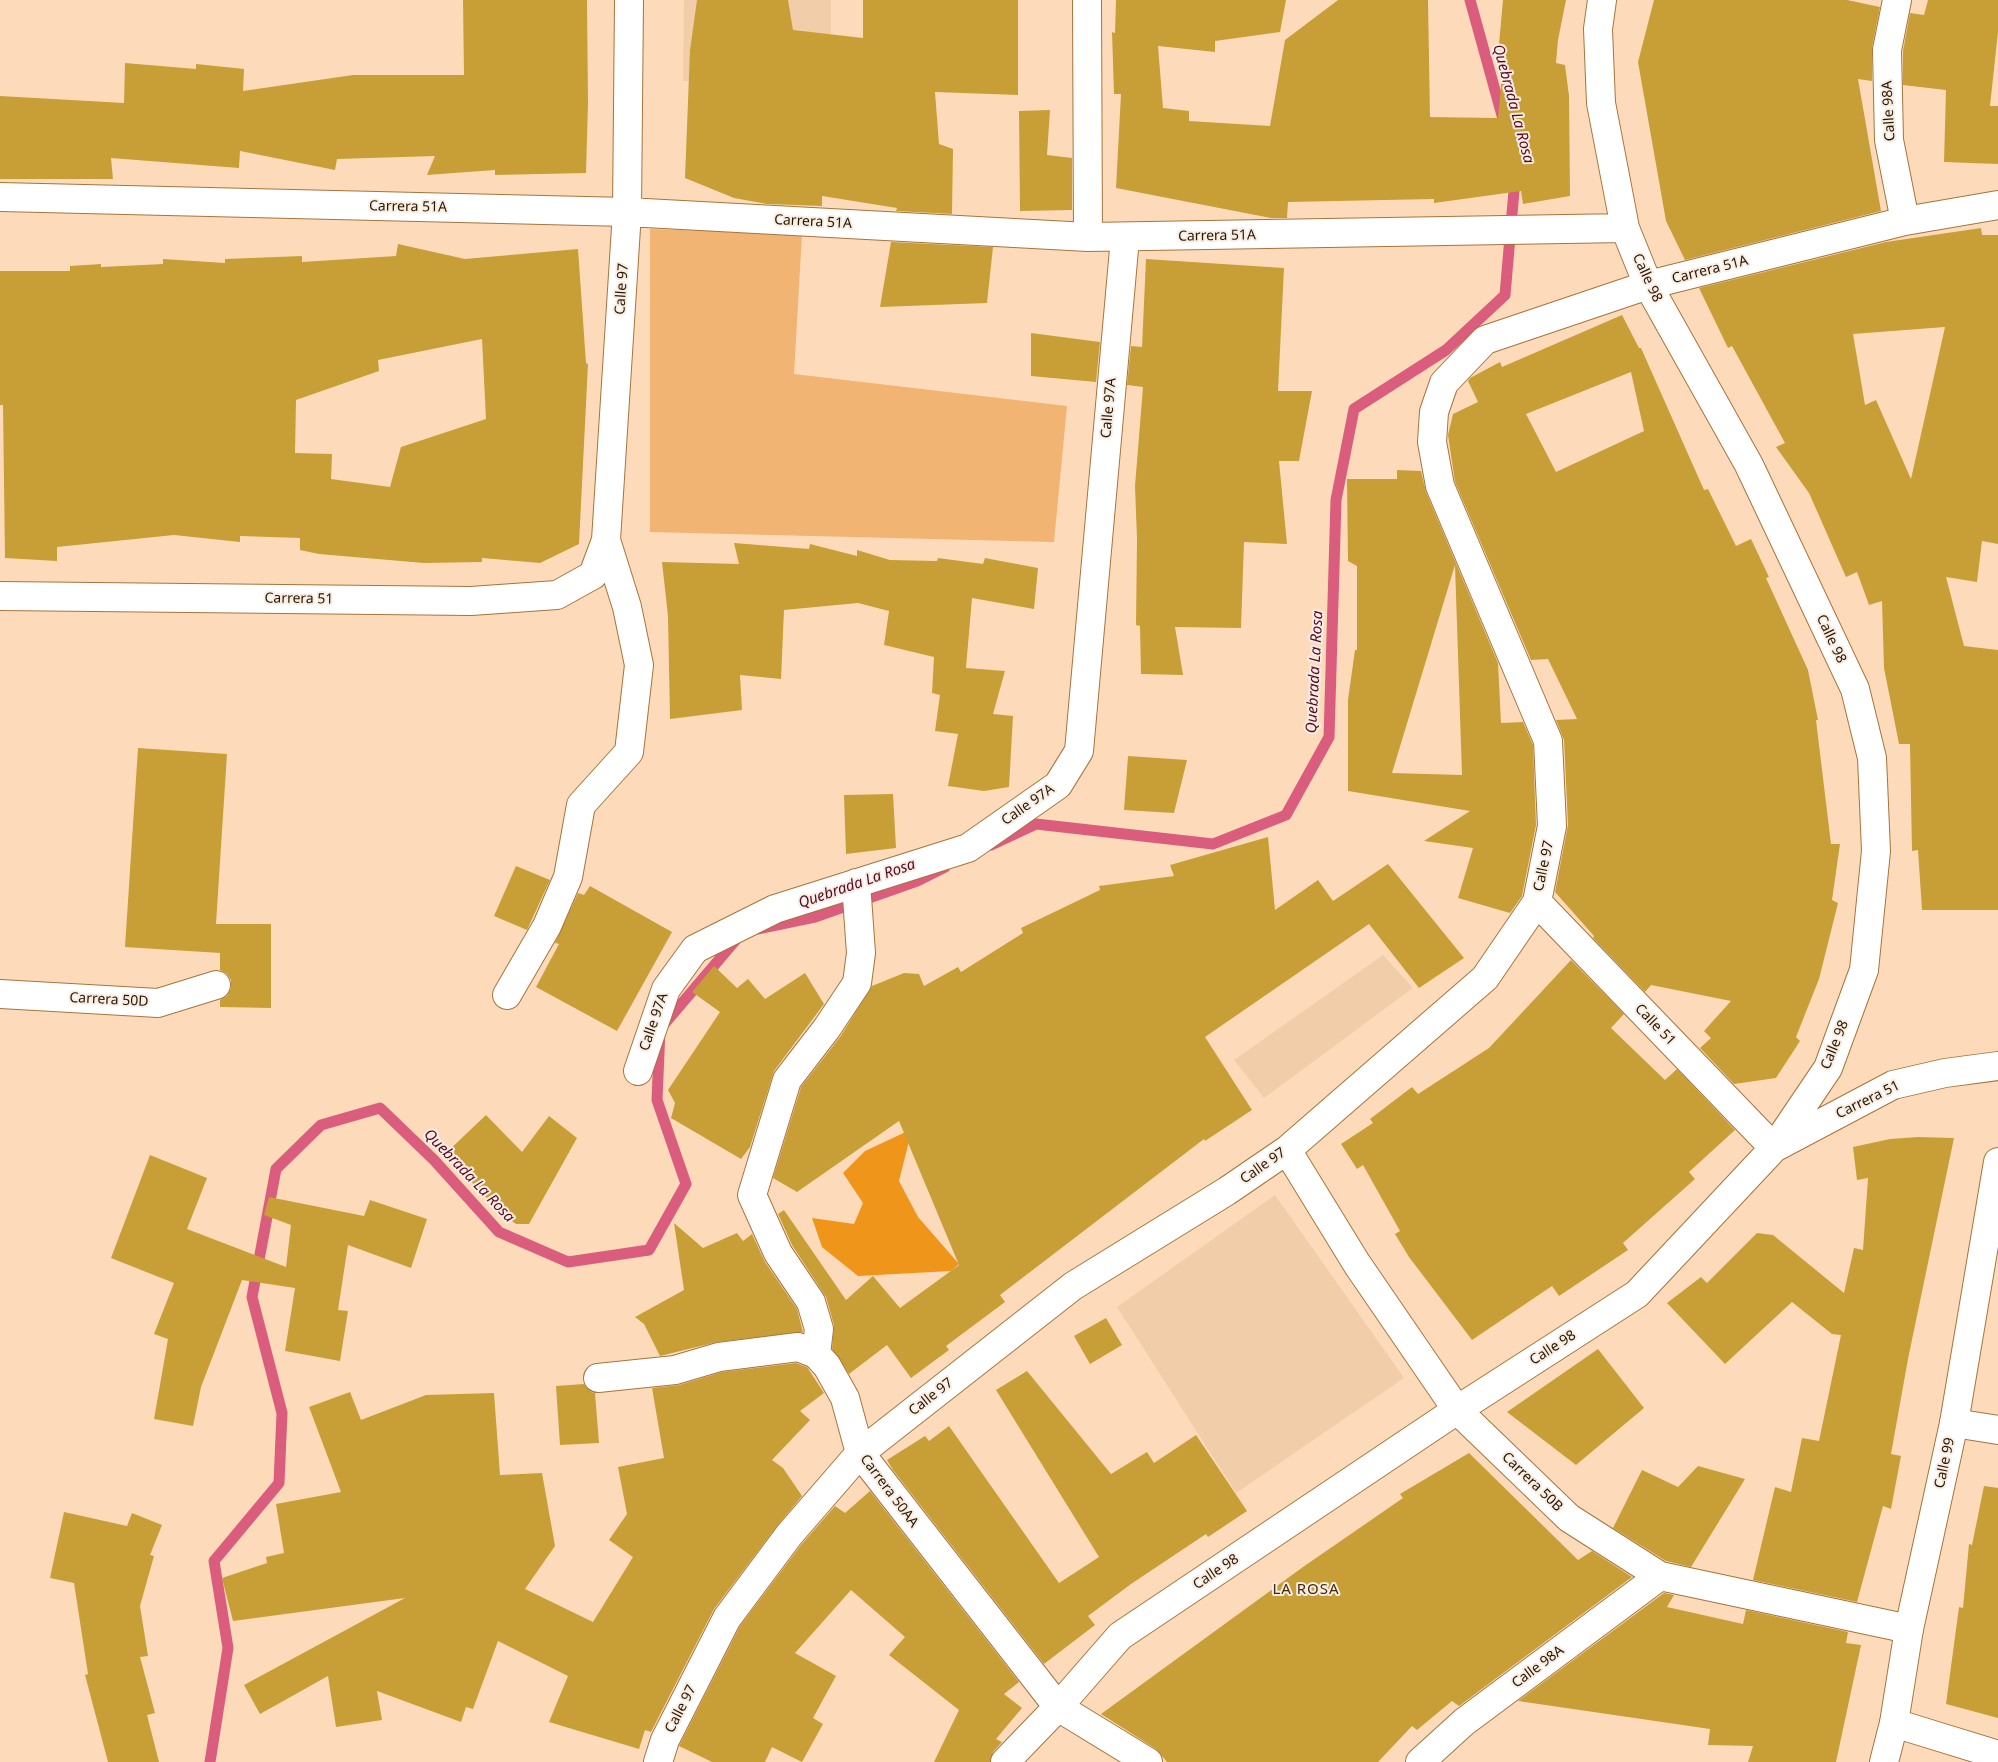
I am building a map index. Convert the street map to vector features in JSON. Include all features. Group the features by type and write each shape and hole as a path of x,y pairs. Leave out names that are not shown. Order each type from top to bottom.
{"street":[{"name":"Calle 97","path":"593,575 606,540 627,212 629,0"},
{"path":"1087,0 1088,237"},
{"name":"Calle 98","path":"1005,1762 1058,1707 1120,1636 1458,1410 1637,1294 1774,1148 1828,1068 1864,970 1876,851 1872,758 1851,680 1749,465 1648,285 1625,228 1602,103 1598,29 1602,0"},
{"name":"Calle 98A","path":"1897,0 1887,50 1889,140 1905,221"},
{"name":"Carrera 51A","path":"0,197 627,212 1125,238 1625,228"},
{"name":"Carrera 51A","path":"1432,442 1434,412 1444,383 1485,340 1648,285 1905,221 1998,205"},
{"name":"Calle 97A","path":"638,1070 666,989 695,948 775,909 857,889 968,848 1058,785 1079,751 1125,238"},
{"name":"Calle 97","path":"658,1762 665,1740 727,1618 789,1535 860,1453 1073,1286 1227,1191 1287,1150 1485,978 1537,902 1552,826 1548,741 1440,486 1432,442"},
{"path":"507,995 547,926 568,877 581,805 629,752 639,665 628,607 606,540"},
{"name":"Carrera 51","path":"0,596 471,601 557,595 593,575"},
{"path":"598,1378 675,1370 719,1357 798,1346 816,1354 819,1329 811,1302 778,1253 752,1195 787,1080 857,983 861,952 857,889"},
{"name":"Calle 51","path":"1537,902 1774,1148"},
{"name":"Carrera 50D","path":"0,994 158,1003 216,985"},
{"name":"Carrera 51","path":"1774,1148 1893,1085 1945,1073 1998,1066"},
{"name":"Carrera 50B","path":"1287,1150 1357,1264 1458,1410 1569,1518 1660,1576 1910,1629"},
{"name":"Calle 99","path":"1884,1762 1894,1723 1910,1629 1954,1423 1998,1162"},
{"name":"Carrera 50AA","path":"816,1354 827,1366 845,1398 860,1453 1058,1707 1148,1762"},
{"path":"1954,1423 1998,1430"},
{"name":"Calle 98A","path":"1420,1762 1464,1722 1660,1576"},
{"path":"1894,1723 1998,1755"}],"shaded area":[{"path":"684,0 831,0 831,83 683,81"},
{"path":"650,229 802,234 794,374 1067,406 1054,542 650,532"},
{"path":"1383,955 1413,988 1264,1098 1234,1060"},
{"path":"912,1129 899,1181 918,1217 959,1264 951,1271 858,1276 822,1247 812,1218 854,1224 863,1203 843,1173 865,1151"},
{"path":"1275,1195 1404,1378 1236,1493 1117,1307"}],"building":[{"path":"463,0 587,0 588,103 586,173 495,175 495,170 427,175 435,156 337,159 335,170 240,151 239,168 111,158 113,179 0,179 0,96 124,103 125,63 196,69 196,64 244,69 243,91 353,75 464,75"},
{"path":"697,0 788,0 793,30 863,38 863,0 1018,0 1018,95 935,92 939,144 953,149 952,214 896,211 897,208 822,196 822,206 767,204 734,198 685,178 690,50"},
{"path":"1116,0 1286,0 1280,32 1215,41 1215,52 1158,46 1163,108 1189,111 1189,121 1270,126 1285,40 1338,0 1428,0 1430,117 1498,118 1505,45 1499,44 1503,0 1566,0 1558,40 1556,63 1565,65 1569,96 1570,196 1523,204 1521,191 1434,203 1434,199 1288,202 1287,218 1271,218 1116,188 1121,94 1114,94 1112,32 1115,33"},
{"path":"1654,0 1847,0 1880,7 1872,47 1872,81 1858,79 1881,211 1685,260 1666,221 1638,62"},
{"path":"1928,0 1998,0 1998,32 1990,106 1998,106 1998,164 1944,162 1946,90 1903,85 1903,51 1910,13 1924,15"},
{"path":"1050,110 1047,155 1072,158 1072,210 1020,211 1019,111"},
{"path":"1981,228 1982,235 1998,235 1998,544 1982,541 1977,582 1946,577 1964,646 1998,650 1998,910 1922,910 1918,850 1912,851 1910,744 1899,744 1884,668 1882,601 1869,605 1857,572 1846,577 1809,493 1776,447 1785,443 1732,346 1728,348 1699,288 1886,242","holes":["1945,327 1911,479 1876,400 1865,405 1853,334"]},
{"path":"891,242 993,247 987,303 880,307"},
{"path":"398,244 465,259 578,249 586,363 588,364 579,544 540,563 482,558 482,562 424,563 319,554 300,550 300,538 240,536 240,542 174,535 57,547 57,561 5,558 3,405 0,405 0,271 70,271 70,266 101,264 101,267 163,264 163,259 225,263 225,259 302,256 302,262 396,256","holes":["482,339 486,419 401,447 390,487 331,479 332,454 295,453 296,400 379,371 378,360"]},
{"path":"1146,259 1284,268 1278,391 1312,391 1299,461 1279,461 1287,544 1244,542 1241,628 1175,627 1183,675 1141,674 1140,626 1136,625 1137,539 1135,486 1143,387 1127,385 1131,346 1142,347"},
{"path":"1622,315 1639,348 1641,348 1704,490 1708,489 1736,546 1751,539 1769,577 1766,578 1808,670 1818,720 1816,720 1831,844 1840,844 1832,900 1838,903 1819,979 1796,1037 1800,1041 1776,1078 1734,1084 1700,1048 1711,1038 1704,1031 1731,1001 1651,985 1645,992 1593,938 1594,936 1555,892 1568,825 1564,740 1556,720 1577,719 1548,659 1531,660 1455,482 1448,435 1453,414 1478,402 1468,381 1470,378 1500,362 1502,367","holes":["1631,372 1644,431 1556,472 1526,414"]},
{"path":"1031,333 1100,342 1096,382 1031,376"},
{"path":"1397,470 1421,471 1426,492 1498,663 1501,723 1523,722 1533,745 1536,825 1522,896 1510,913 1458,898 1473,848 1424,841 1470,811 1348,791 1348,700 1355,650 1357,650 1357,566 1348,561 1347,479 1397,479","holes":["1455,565 1462,775 1392,773"]},
{"path":"734,543 809,549 810,544 857,556 857,550 890,560 937,561 938,558 983,564 985,558 1038,568 1034,609 972,598 966,668 1005,671 993,714 1013,716 1009,787 984,791 948,786 958,734 935,731 940,695 932,693 934,657 884,645 889,611 858,603 784,610 781,679 740,675 742,710 670,719 668,616 662,562 739,564"},
{"path":"138,748 227,754 216,924 271,924 271,1008 220,1007 220,1000 227,996 231,988 231,980 227,974 220,970 220,953 125,947"},
{"path":"1128,756 1187,760 1174,813 1124,810"},
{"path":"893,794 896,848 846,854 844,795"},
{"path":"1268,837 1275,910 1318,880 1333,901 1388,864 1464,958 1419,988 1369,924 1205,1037 1252,1110 1205,1141 1204,1139 1000,1295 1005,1302 946,1346 949,1350 911,1378 887,1345 849,1374 832,1349 834,1325 826,1297 792,1245 778,1214 784,1210 846,1300 873,1276 900,1308 959,1265 899,1121 797,1192 773,1178 801,1087 840,1037 872,986 904,973 919,974 924,986 958,967 961,972 1023,933 1021,928 1100,890 1099,886 1174,876 1170,865"},
{"path":"516,866 550,880 527,930 494,916"},
{"path":"590,886 672,932 617,1031 536,987 559,944 555,943 578,893 584,895"},
{"path":"1571,960 1624,1014 1611,1028 1665,1080 1677,1069 1735,1130 1689,1172 1695,1179 1623,1243 1628,1250 1559,1296 1552,1286 1472,1340 1409,1257 1395,1234 1400,1231 1363,1165 1357,1169 1341,1144 1373,1123 1370,1119 1412,1087 1418,1094 1489,1048"},
{"path":"714,966 737,988 748,979 765,999 805,973 824,1004 774,1071 750,1147 741,1159 671,1118 675,1103 668,1090 720,1012 692,992"},
{"path":"486,1115 522,1152 549,1116 577,1138 529,1224 516,1224 502,1214 445,1154"},
{"path":"1918,1137 1954,1138 1908,1359 1891,1454 1901,1456 1891,1509 1883,1506 1857,1602 1753,1580 1775,1487 1791,1492 1802,1438 1819,1441 1841,1335 1832,1334 1792,1302 1725,1364 1667,1303 1701,1277 1707,1283 1757,1233 1773,1235 1844,1293 1854,1248 1863,1250 1868,1178 1857,1180 1853,1147 1890,1139"},
{"path":"150,1155 207,1178 187,1229 286,1267 291,1225 264,1215 269,1197 364,1216 370,1200 427,1219 411,1268 348,1245 338,1310 348,1311 340,1361 285,1351 295,1288 242,1280 201,1387 193,1426 154,1419 168,1339 154,1334 174,1283 111,1258"},
{"path":"674,1223 703,1248 737,1233 743,1241 752,1234 765,1262 797,1309 803,1332 717,1342 660,1356 644,1324 635,1317 684,1290"},
{"path":"1106,1318 1122,1345 1090,1364 1074,1336"},
{"path":"1598,1349 1644,1408 1576,1465 1507,1412"},
{"path":"796,1363 807,1367 824,1393 800,1411 810,1420 772,1460 783,1468 802,1496 714,1609 651,1732 645,1730 639,1749 549,1722 568,1676 498,1641 473,1709 466,1707 461,1722 377,1691 382,1720 336,1727 328,1676 260,1714 244,1685 405,1598 233,1621 222,1578 267,1563 266,1557 284,1553 276,1504 341,1492 309,1407 350,1392 361,1420 426,1395 494,1393 500,1475 542,1473 555,1546 525,1589 593,1622 633,1557 609,1540 627,1514 618,1467 664,1458 652,1388 679,1385 722,1372"},
{"path":"1027,1371 1111,1474 1147,1452 1154,1463 1196,1435 1247,1511 1208,1537 1206,1534 1131,1584 1088,1616 1095,1625 1044,1664 887,1460 925,1436 929,1441 949,1426 1059,1583 1099,1557 996,1390"},
{"path":"584,1384 591,1392 595,1393 599,1443 560,1445 556,1386"},
{"path":"1469,1453 1578,1560 1592,1551 1632,1577 1459,1706 1452,1701 1417,1730 1412,1726 1378,1762 1167,1762 1156,1749 1101,1714 1303,1567 1403,1498 1400,1494"},
{"path":"1698,1466 1745,1479 1691,1567 1666,1561 1613,1528 1642,1470 1678,1487"},
{"path":"1984,1486 1998,1488 1998,1718 1946,1704 1959,1607 1963,1608 1969,1544 1972,1545"},
{"path":"870,1491 1019,1682 1004,1694 1022,1708 996,1739 1002,1742 993,1752 990,1762 934,1762 959,1710 889,1655 905,1637 851,1590 795,1653 836,1676 813,1718 823,1724 802,1762 772,1747 765,1762 712,1762 679,1746 740,1626 801,1545 835,1506 845,1513"},
{"path":"64,1512 127,1526 132,1513 162,1525 150,1555 154,1556 140,1606 148,1656 140,1657 155,1713 147,1715 159,1762 108,1762 85,1675 88,1674 74,1583 50,1578"},
{"path":"1664,1593 1674,1595 1667,1607 1743,1624 1746,1610 1848,1632 1846,1643 1861,1645 1836,1762 1748,1762 1753,1746 1708,1745 1710,1729 1518,1701"}],"waterway":[{"name":"Quebrada La Rosa","path":"1470,0 1503,119"},
{"name":"Quebrada La Rosa","path":"991,845 1036,824 1213,844 1286,815 1329,737 1336,500 1354,409 1446,350 1505,295 1515,179"},
{"name":"Quebrada La Rosa","path":"757,929 815,917 917,881 945,867"},
{"name":"Quebrada La Rosa","path":"210,1762 228,1648 214,1561 279,1483 282,1413 252,1297 276,1169 321,1125 380,1108 434,1160 499,1232 568,1262 649,1250 686,1184 657,1100 660,1029 740,935"}],"district":[{"name":"LA ROSA","path":"1306,1590"}]}
